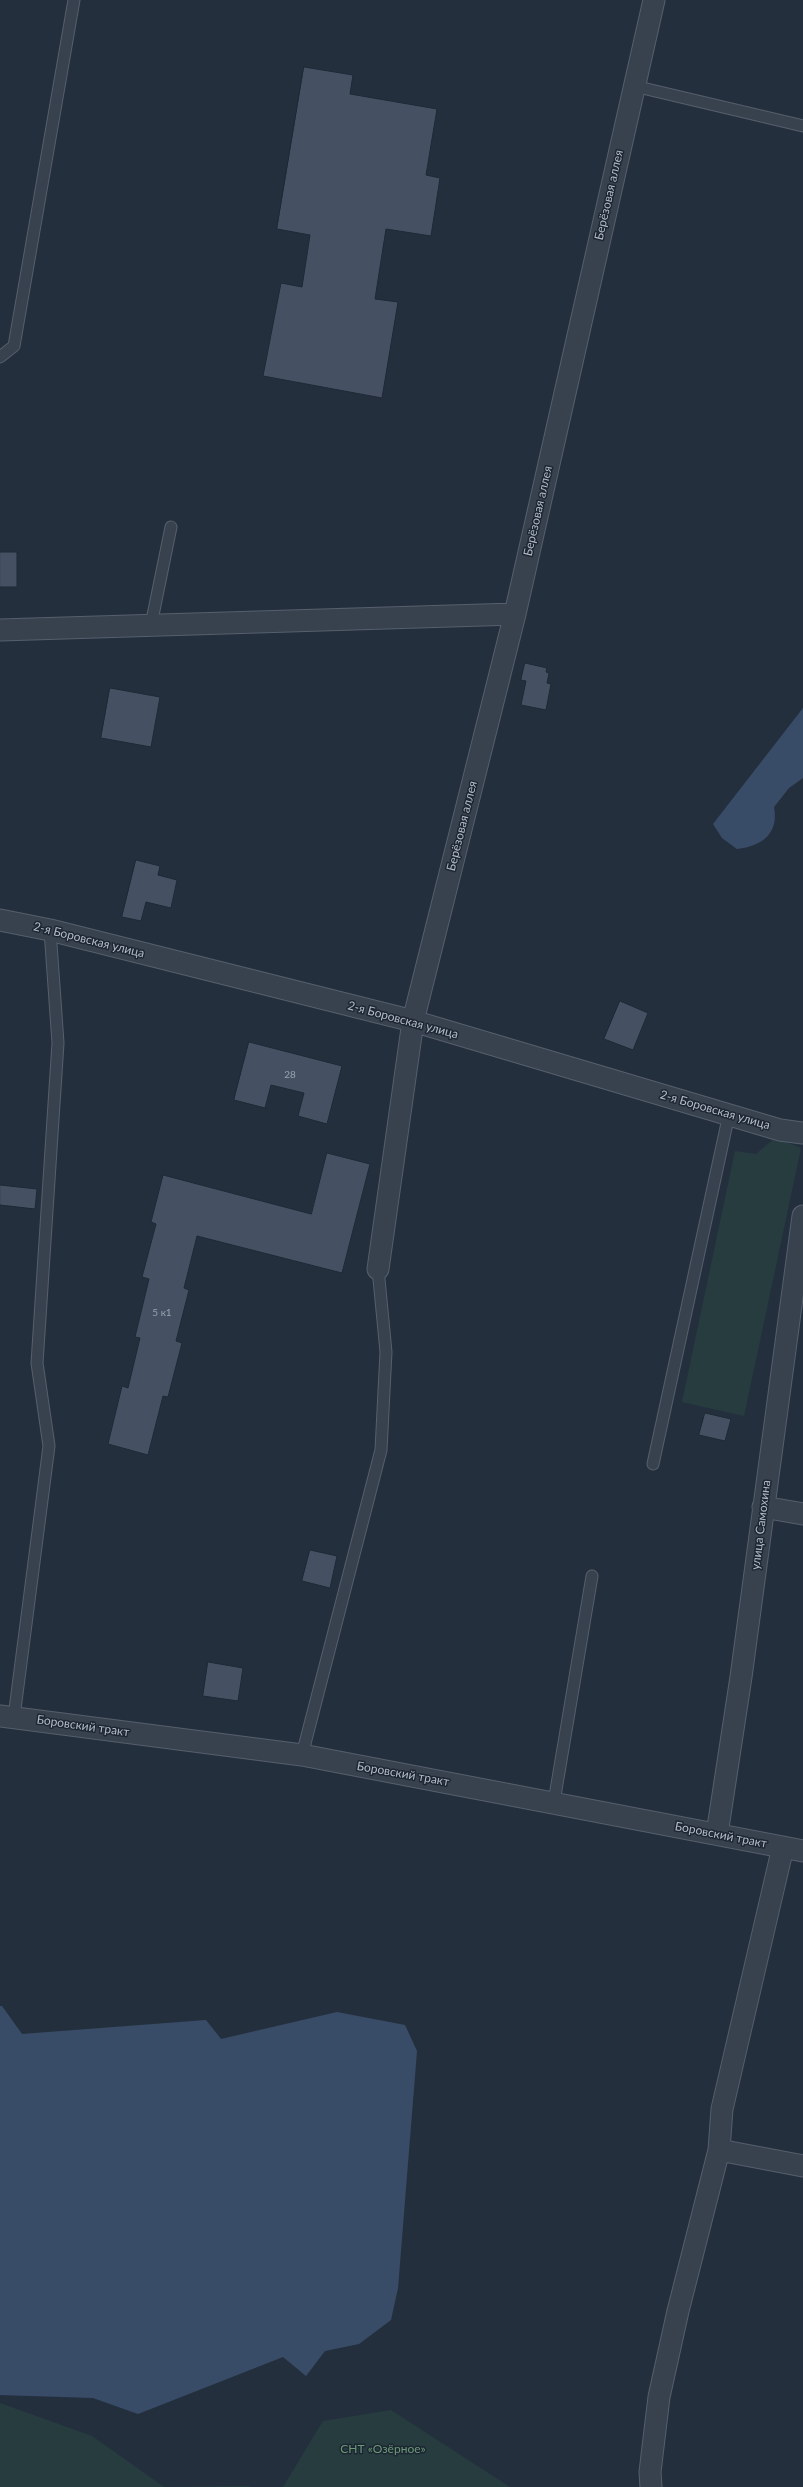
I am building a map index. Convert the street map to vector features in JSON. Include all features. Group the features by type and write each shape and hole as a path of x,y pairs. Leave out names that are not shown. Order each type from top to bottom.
{"street":[{"name":"Берёзовая аллея","path":"378,1268 414,1021 515,614 654,0"},
{"path":"0,630 515,614"},
{"name":"2-я Боровская улица","path":"0,920 50,930 414,1021 780,1130 803,1134"},
{"name":"улица Самохина","path":"717,1834 741,1677 803,1216"},
{"path":"763,1507 803,1514"},
{"name":"Боровский тракт","path":"7,1716 302,1755 554,1802 803,1851"},
{"path":"650,2487 650,2472 659,2397 678,2311 719,2150 722,2109 783,1847"},
{"path":"719,2150 803,2166"}],"lane":[{"path":"0,357 14,346 74,0"},
{"path":"634,86 803,126"},
{"path":"151,625 171,527"},
{"path":"7,1716 49,1446 37,1363 58,1042 50,930"},
{"path":"652,1464 729,1114"},
{"path":"302,1755 381,1450 386,1352 378,1268"},
{"path":"554,1802 592,1576"}],"green space":[{"path":"775,1138 801,1148 744,1416 682,1402 735,1151 756,1154"},
{"path":"0,2403 92,2436 164,2487 0,2487"},
{"name":"СНТ «Озёрное»","path":"391,2410 510,2487 283,2487 323,2421"},
{"path":"252,2486 247,2487 164,2487"}],"water":[{"path":"803,708 803,778 789,788 774,807 774,825 767,837 754,845 737,849 722,838 713,824"},
{"path":"0,2006 2,2006 22,2034 206,2020 221,2039 337,2012 405,2025 417,2051 398,2288 391,2320 359,2344 325,2351 306,2376 283,2357 138,2414 93,2398 0,2395"}],"building":[{"path":"304,67 353,75 350,94 437,109 426,175 440,178 431,236 386,229 375,299 398,302 382,398 263,376 281,283 302,287 310,235 277,229"},
{"path":"0,552 17,552 17,587 0,587"},
{"path":"525,663 547,668 546,672 549,673 547,683 551,684 546,710 521,705 526,681 521,680"},
{"path":"110,688 160,697 151,747 101,738"},
{"path":"136,860 160,866 158,875 177,880 171,908 146,902 141,921 122,917"},
{"path":"620,1001 648,1013 633,1050 604,1039"},
{"path":"249,1042 342,1066 327,1124 298,1116 304,1093 271,1085 265,1108 234,1100"},
{"path":"327,1153 370,1164 342,1273 197,1236 184,1288 189,1290 176,1341 182,1343 168,1397 163,1396 148,1455 108,1444 122,1386 128,1388 140,1338 135,1337 149,1279 142,1277 156,1224 151,1222 163,1175 311,1214"},
{"path":"0,1185 37,1189 35,1209 0,1205"},
{"path":"705,1413 731,1419 725,1441 699,1435"},
{"path":"310,1550 337,1556 330,1588 302,1581"},
{"path":"208,1662 243,1668 238,1701 203,1696"}]}
